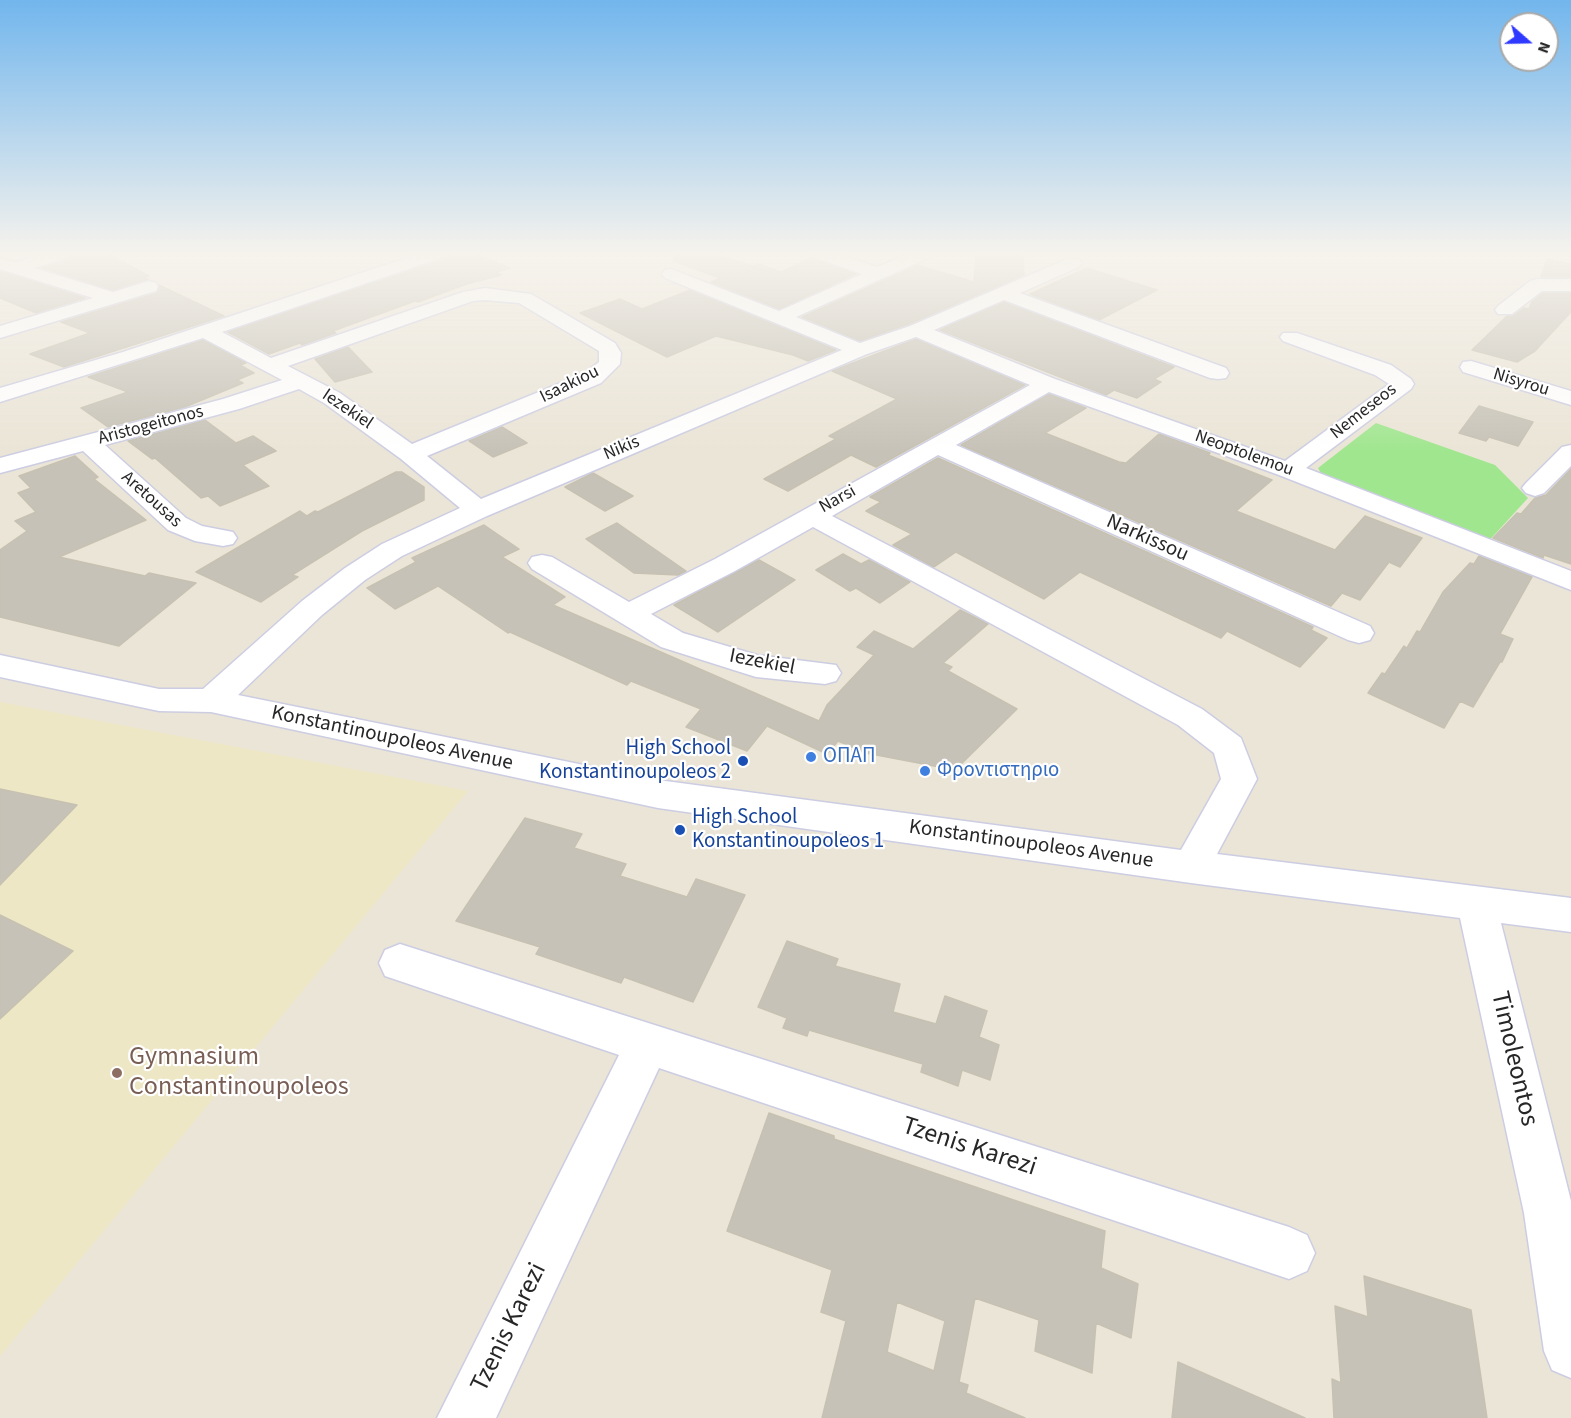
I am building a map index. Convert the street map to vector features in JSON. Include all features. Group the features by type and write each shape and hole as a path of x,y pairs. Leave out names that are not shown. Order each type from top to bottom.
{"street":[{"path":"0,332 39,320"},
{"path":"0,395 119,359 233,320"},
{"name":"Isaakiou","path":"270,364 399,320"},
{"name":"Isaakiou","path":"410,454 593,378 609,364 611,353 608,347 562,320"},
{"path":"785,320 860,350"},
{"name":"Nikis","path":"211,701 278,638 355,574 392,550 478,510 860,350 940,320"},
{"path":"1077,320 1218,373"},
{"name":"Iezekiel","path":"203,330 332,398 410,454 478,510"},
{"name":"Neoptolemou","path":"917,330 1047,384 1288,470 1571,581"},
{"name":"Nemeseos","path":"1288,470 1403,384 1383,370 1290,337"},
{"name":"Nisyrou","path":"1471,367 1571,398"},
{"name":"Aristogeitonos","path":"0,466 231,404 302,381"},
{"name":"Narsi","path":"628,614 724,565 1047,384"},
{"name":"Aretousas","path":"88,443 177,524 195,533 222,538"},
{"name":"Narkissou","path":"935,445 1359,633"},
{"path":"1535,488 1571,452"},
{"path":"811,515 1190,717 1229,747 1239,778 1191,867"},
{"name":"Iezekiel","path":"542,563 672,640 756,666 825,673"},
{"name":"Konstantinoupoleos Avenue","path":"0,645 175,685 211,701"},
{"name":"Konstantinoupoleos Avenue","path":"0,666 159,700 211,701 658,794 1477,905 1571,915"},
{"name":"Timoleontos","path":"1477,905 1560,1216 1571,1351"},
{"name":"Tzenis Karezi","path":"400,963 1289,1253"},
{"name":"Tzenis Karezi","path":"466,1418 648,1044"}],"shaded area":[{"name":"Gymnasium Constantinoupoleos","path":"0,702 468,791 0,1356"}],"green space":[{"path":"1376,423 1495,465 1528,498 1486,544 1326,483 1318,468"}],"building":[{"path":"211,320 64,367 30,354 90,333 61,322"},
{"path":"263,320 363,320 333,331 336,333 269,354 228,332"},
{"path":"594,320 763,320 836,350 808,361 793,355 716,336 667,357"},
{"path":"810,320 918,320 909,324 860,341"},
{"path":"962,320 1052,320 1174,367 1154,379 1161,382 1137,398 1114,390 1106,395 940,330"},
{"path":"1503,320 1563,320 1535,351 1517,362 1472,350"},
{"path":"916,339 1025,385 876,467 851,455 788,491 764,479 836,439 829,436 897,399 832,371"},
{"path":"203,340 246,363 240,365 254,373 237,380 243,383 185,407 108,427 81,408 128,392 88,377"},
{"path":"348,347 372,372 335,382 315,359"},
{"path":"1049,394 1086,408 1045,433 1126,463 1159,434 1210,453 1208,455 1272,480 1236,511 1335,550 1365,516 1422,538 1400,567 1389,562 1360,600 1342,593 1331,606 961,445"},
{"path":"1479,406 1533,422 1518,446 1489,437 1486,441 1459,433"},
{"path":"205,420 236,443 253,436 276,451 243,465 269,486 220,506 208,496 201,498 155,458 152,459 128,441"},
{"path":"502,427 527,443 493,457 469,441"},
{"path":"75,456 98,477 94,479 146,520 59,557 145,576 149,573 196,583 119,646 0,617 0,550 27,531 15,521 36,512 18,493 31,488 19,476"},
{"path":"938,458 1313,627 1311,630 1327,638 1300,667 1227,631 1221,638 1080,572 1044,599 956,552 934,567 893,545 912,534 866,511 881,502 870,497"},
{"path":"1571,469 1571,564 1544,555 1543,558 1493,538 1517,513 1521,514 1535,498 1546,495"},
{"path":"396,472 402,472 424,487 424,500 362,531 292,575 298,577 261,602 196,572 300,511 307,516 315,511 318,512"},
{"path":"593,473 633,496 605,511 565,487"},
{"path":"617,523 686,571 678,575 634,573 586,539"},
{"path":"484,525 519,549 502,557 565,597 553,605 819,721 827,705 874,655 857,647 874,631 913,649 960,610 988,624 943,663 952,667 948,671 1017,709 955,770 866,753 838,741 827,754 767,726 747,751 686,727 701,709 631,681 627,685 508,633 438,586 395,609 367,588 416,562 412,558"},
{"path":"843,554 861,564 869,560 910,582 880,603 856,588 850,591 816,570"},
{"path":"1479,556 1532,577 1500,634 1513,639 1502,662 1473,707 1460,701 1444,728 1368,693 1382,673 1385,674 1404,646 1407,648 1417,631 1420,632 1443,592 1470,563 1474,564"},
{"path":"759,560 795,580 718,632 674,605"},
{"path":"0,789 77,805 0,885"},
{"path":"525,818 582,834 574,848 626,864 620,876 687,897 696,879 745,895 693,1002 624,977 621,983 536,954 540,947 456,921"},
{"path":"0,915 73,951 0,1019"},
{"path":"787,941 838,959 835,966 900,984 893,1012 936,1024 945,996 987,1011 979,1037 999,1045 990,1080 962,1070 958,1086 921,1072 923,1064 809,1030 807,1036 783,1028 787,1018 758,1007"},
{"path":"769,1113 834,1136 834,1139 1105,1231 1101,1268 1138,1284 1131,1338 1096,1323 1092,1373 1035,1351 1039,1320 975,1298 959,1382 968,1385 966,1393 1025,1418 822,1418 846,1321 821,1312 832,1270 727,1231","holes":["897,1302 945,1321 934,1371 887,1352"]},
{"path":"1364,1276 1471,1310 1487,1418 1334,1418 1332,1379 1341,1383 1335,1306 1368,1317"},
{"path":"1178,1362 1305,1418 1172,1418"}],"place":[{"name":"ΟΠΑΠ","path":"811,757"},
{"name":"High School Konstantinoupoleos 2","path":"743,761"},
{"name":"Φροντιστηριο","path":"925,771"},
{"name":"High School Konstantinoupoleos 1","path":"680,830"},
{"name":"Gymnasium Constantinoupoleos","path":"117,1073"}]}
